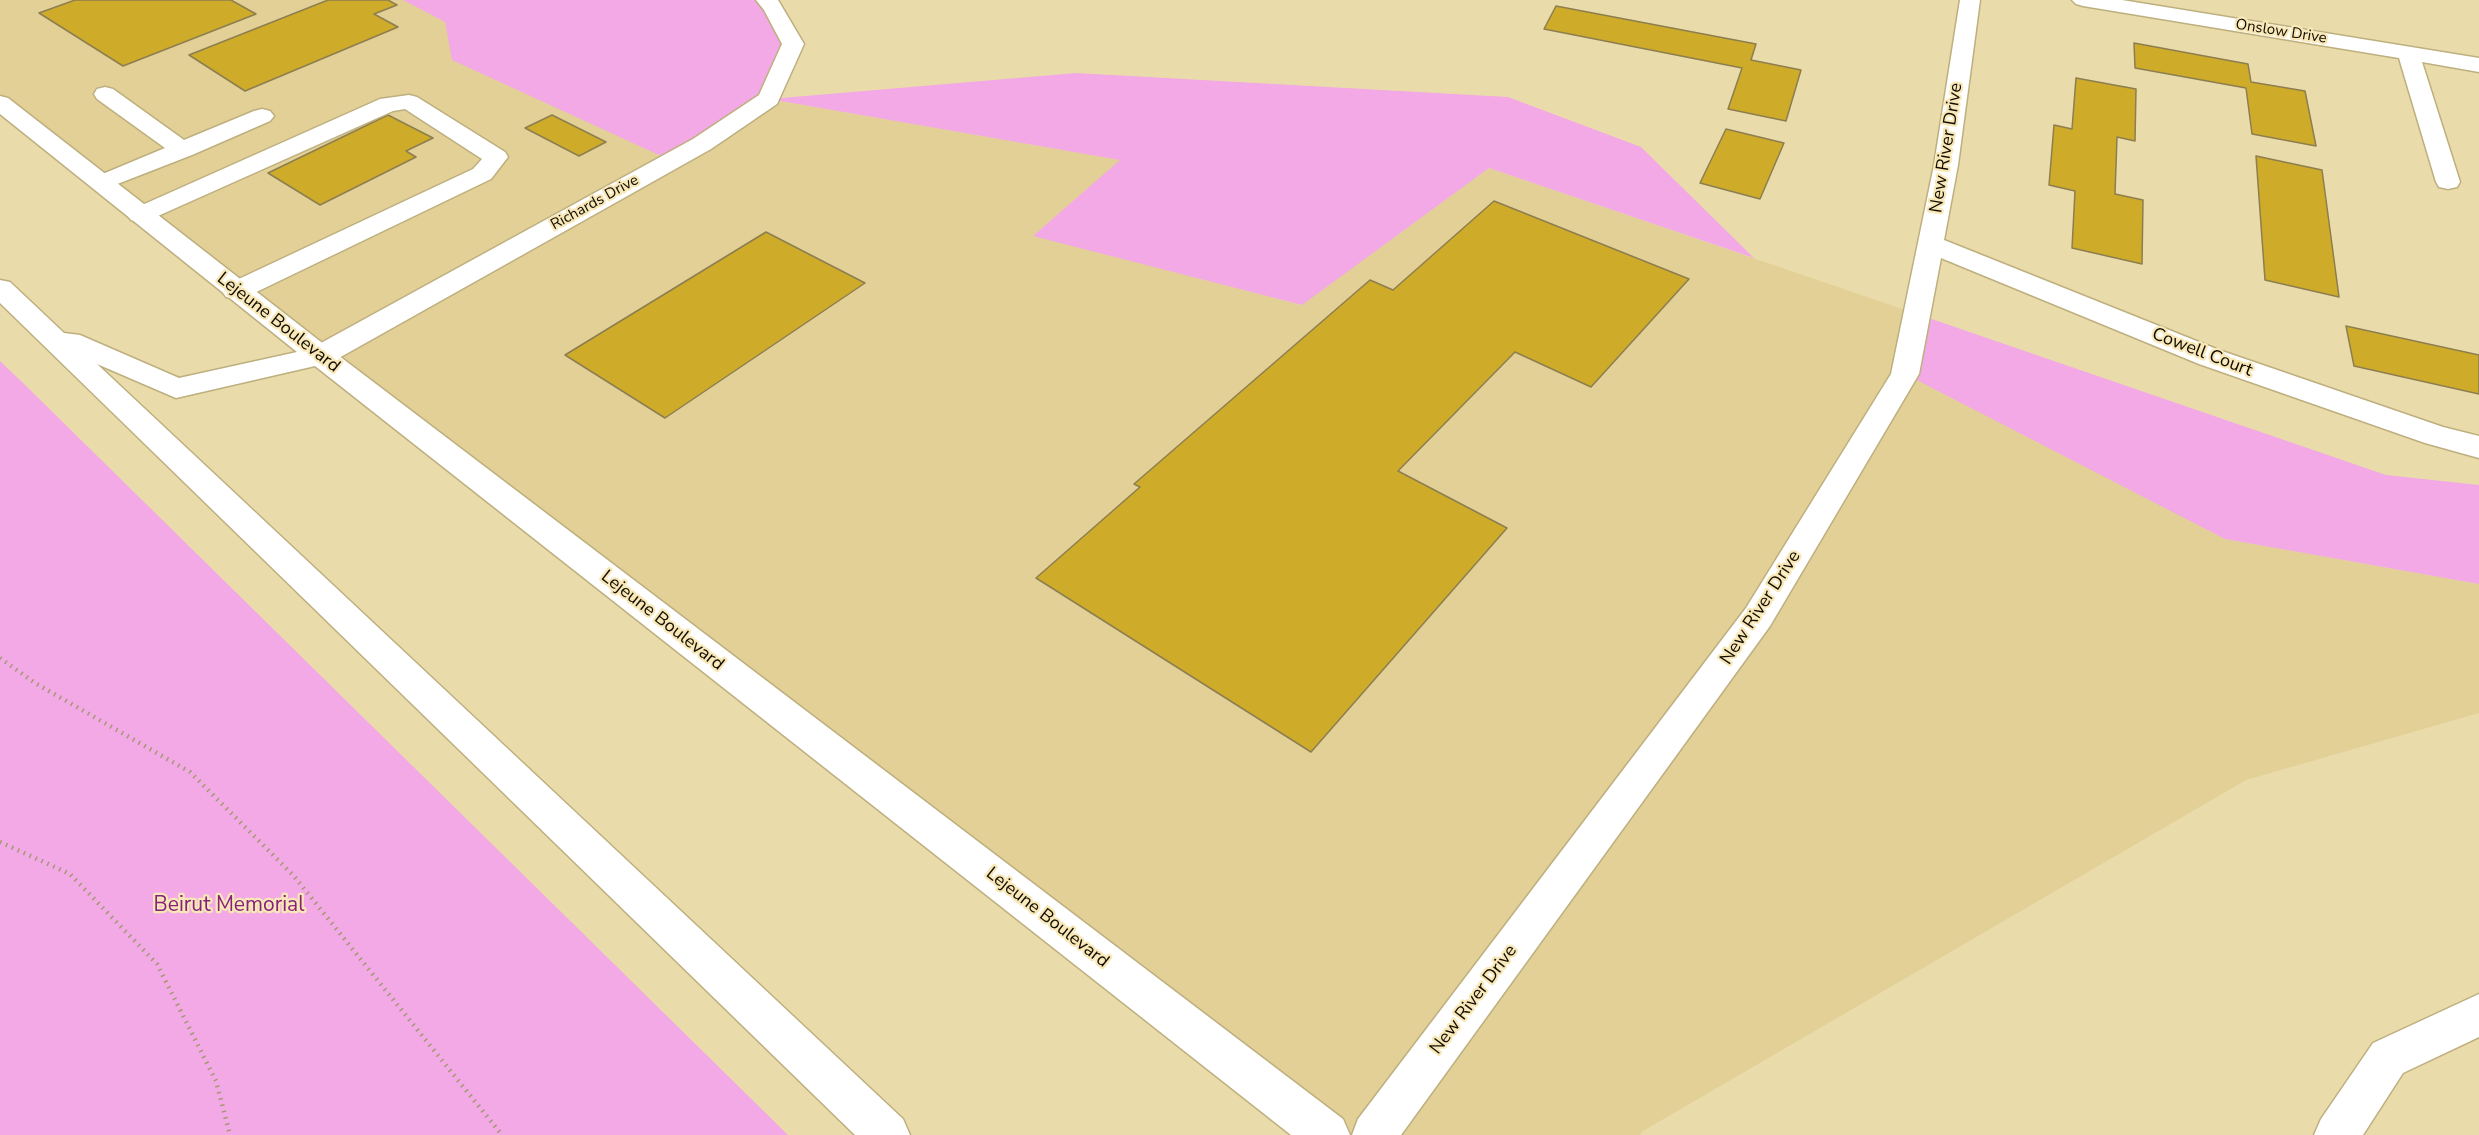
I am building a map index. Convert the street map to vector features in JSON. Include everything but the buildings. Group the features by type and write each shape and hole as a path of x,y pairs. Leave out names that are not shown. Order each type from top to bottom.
{"main road":[{"name":"Richards Drive","path":"320,356 702,144 769,99 793,44 773,7 766,0"},
{"name":"New River Drive","path":"1374,1135 1758,617 1905,374 1946,165 1970,0"},
{"name":"Onslow Drive","path":"2084,0 2479,65"},
{"path":"2408,53 2448,182"},
{"path":"105,94 183,150"},
{"path":"140,214 388,104 410,102 496,157 482,174 236,291"},
{"name":"Lejeune Boulevard","path":"0,103 236,291 1327,1135"},
{"path":"102,183 262,116"},
{"name":"Cowell Court","path":"1930,244 2209,357 2436,436 2479,447"},
{"path":"0,288 887,1135"},
{"path":"46,330 176,388 320,356"},
{"path":"2337,1135 2388,1058 2479,1015"}],"path":[{"path":"0,658 35,683 190,772 293,876 502,1135"},
{"path":"0,842 70,873 158,964 216,1081 230,1135"}],"shaded area":[{"path":"0,0 403,0 446,22 769,99 1121,160 1034,235 1301,305 1489,168 1917,314 2225,539 2479,584 2479,713 2246,780 1643,1131 1640,1135 1327,1135 0,103"}],"green space":[{"path":"403,0 766,0 793,44 770,99 1076,73 1508,97 1641,147 1754,258 1489,168 1302,305 1033,236 1120,160 769,99 672,161 452,60 445,22"},
{"path":"1917,314 2386,475 2479,485 2479,584 2225,539 1905,374"},
{"name":"Beirut Memorial","path":"0,361 22,382 788,1135 0,1135"}]}
